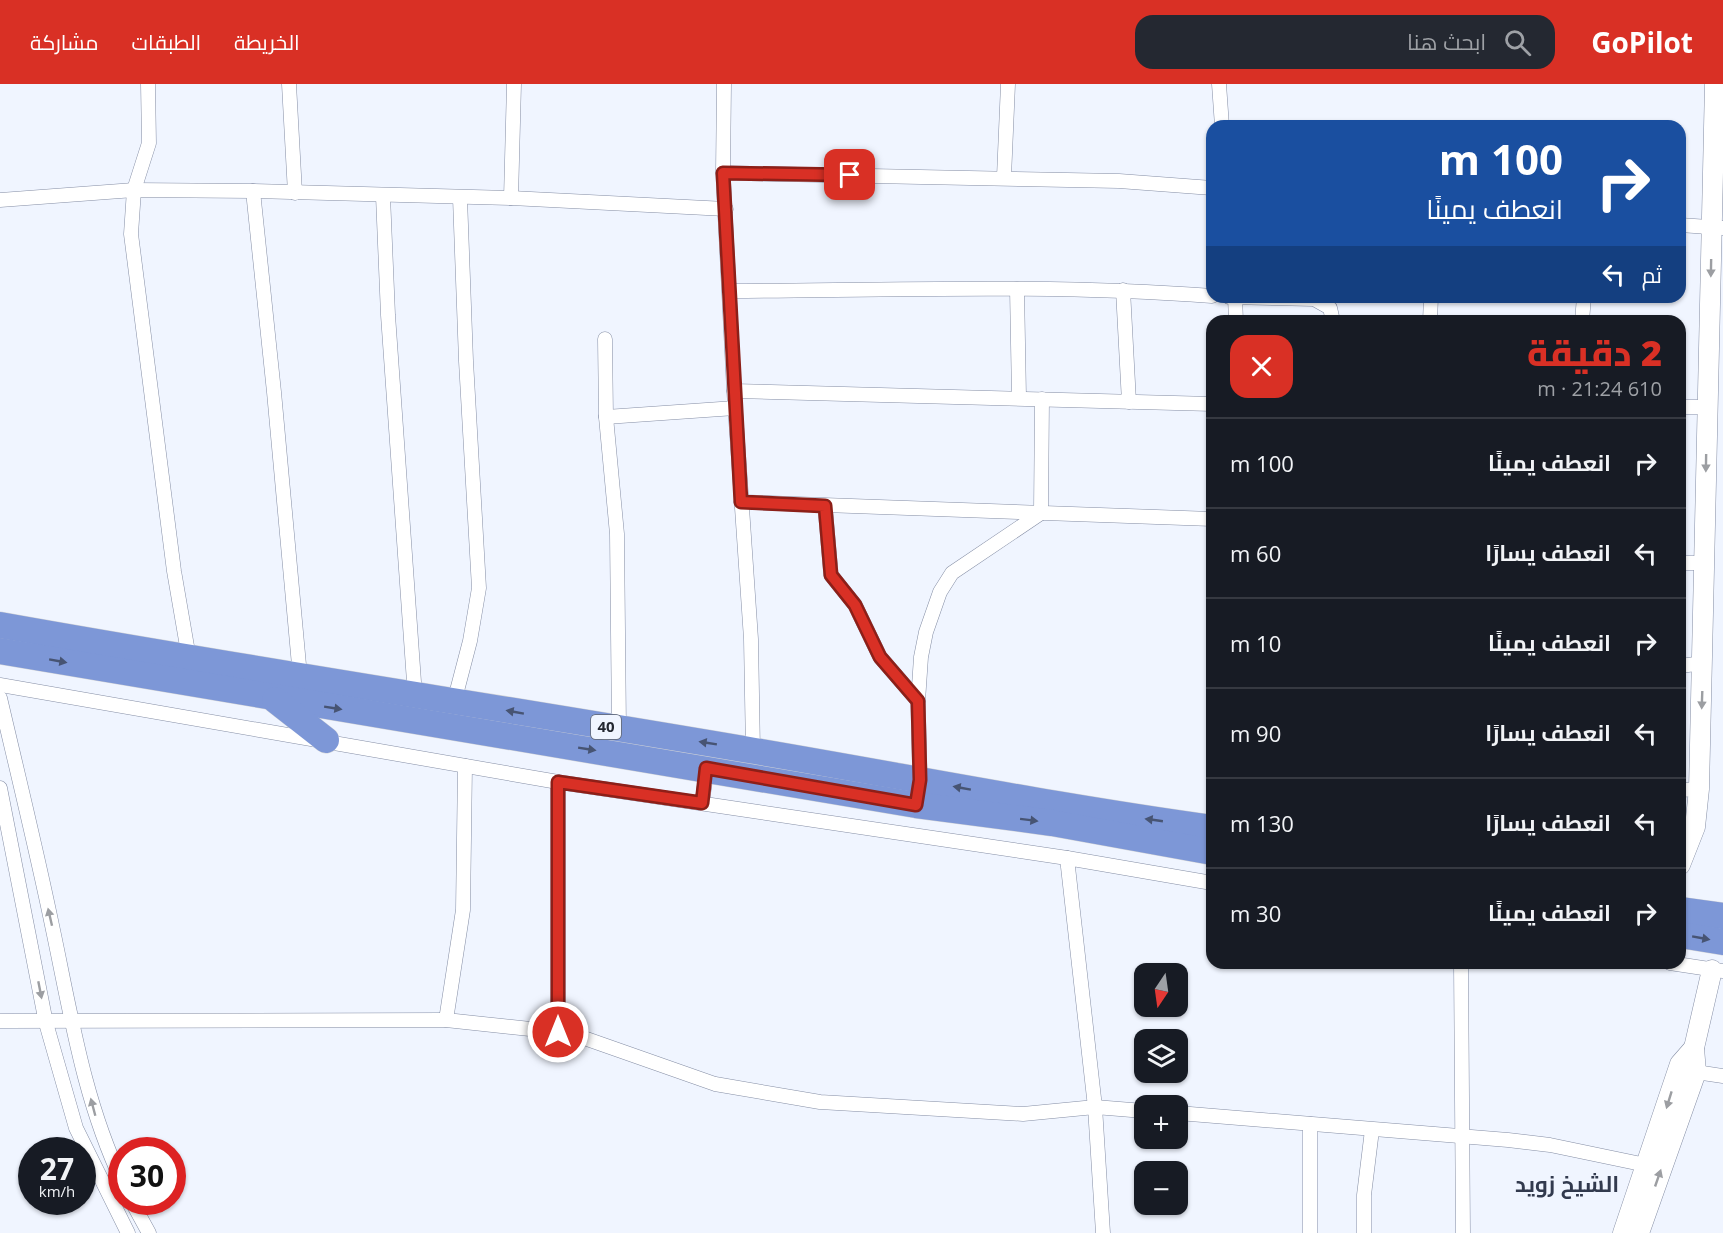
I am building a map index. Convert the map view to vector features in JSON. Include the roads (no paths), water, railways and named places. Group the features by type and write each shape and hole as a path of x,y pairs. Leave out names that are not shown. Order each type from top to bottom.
{"highway":[{"name":"40","path":"0,625 753,751 1096,812 1206,827"},
{"name":"40","path":"0,651 916,805 1052,823 1206,851"},
{"path":"273,698 326,740"},
{"path":"1686,911 1723,916"},
{"path":"1686,935 1723,942"}],"main road":[{"path":"1686,850 1695,827 1690,789 1703,663 1708,407 1717,228 1719,112 1715,84"},
{"path":"1639,1233 1696,1072 1694,1048 1718,971"},
{"path":"1623,1233 1680,1064 1694,1048"}],"street":[{"path":"148,84 150,143 134,190 131,208 132,254 174,571 189,658"},
{"path":"289,84 295,193"},
{"path":"511,198 514,84"},
{"path":"724,84 723,173 731,291 735,408 751,639 753,751"},
{"path":"1004,177 1008,84"},
{"path":"1219,84 1222,120"},
{"path":"723,173 1004,177 1162,182 1206,187"},
{"path":"0,200 134,190 253,191 511,198 726,209"},
{"path":"253,191 300,676"},
{"path":"383,196 388,315 415,696"},
{"path":"448,727 470,641 479,588 466,361 460,198"},
{"path":"1686,225 1717,228"},
{"path":"1017,289 1019,397"},
{"path":"731,291 1123,290 1206,296"},
{"path":"1123,290 1129,402"},
{"path":"1321,303 1330,308 1332,315"},
{"path":"605,339 606,417 617,534 619,729"},
{"path":"734,391 1206,404"},
{"path":"1041,513 1042,399"},
{"path":"1686,406 1708,407"},
{"path":"606,417 735,408"},
{"path":"741,502 1206,519"},
{"path":"825,506 831,575 855,605 880,657 918,701"},
{"path":"916,805 920,780 918,701 926,632 940,592 952,573 1041,513"},
{"path":"1686,563 1704,563"},
{"path":"1686,665 1703,663"},
{"path":"0,685 558,782 1067,858 1206,882"},
{"path":"0,698 53,931 70,1021 97,1120 108,1147"},
{"path":"446,1020 463,910 465,766"},
{"path":"702,803 706,768"},
{"path":"558,782 558,1032"},
{"path":"0,788 46,1023 76,1128 128,1233"},
{"path":"1067,858 1095,1107 1102,1233"},
{"path":"1686,966 1718,971"},
{"path":"1461,969 1463,1233"},
{"path":"0,1021 46,1023 70,1021 446,1020 558,1032 593,1041 715,1083 809,1101 1023,1114 1095,1107 1134,1110"},
{"path":"1696,1072 1723,1076"},
{"path":"1188,1114 1310,1124 1339,1124 1372,1130 1463,1135 1550,1145 1646,1166"},
{"path":"1310,1124 1310,1233"},
{"path":"1364,1233 1364,1195 1372,1130"},
{"path":"139,1215 149,1233"}],"district":[{"name":"الشيخ زويد","path":"1567,1184"}]}
